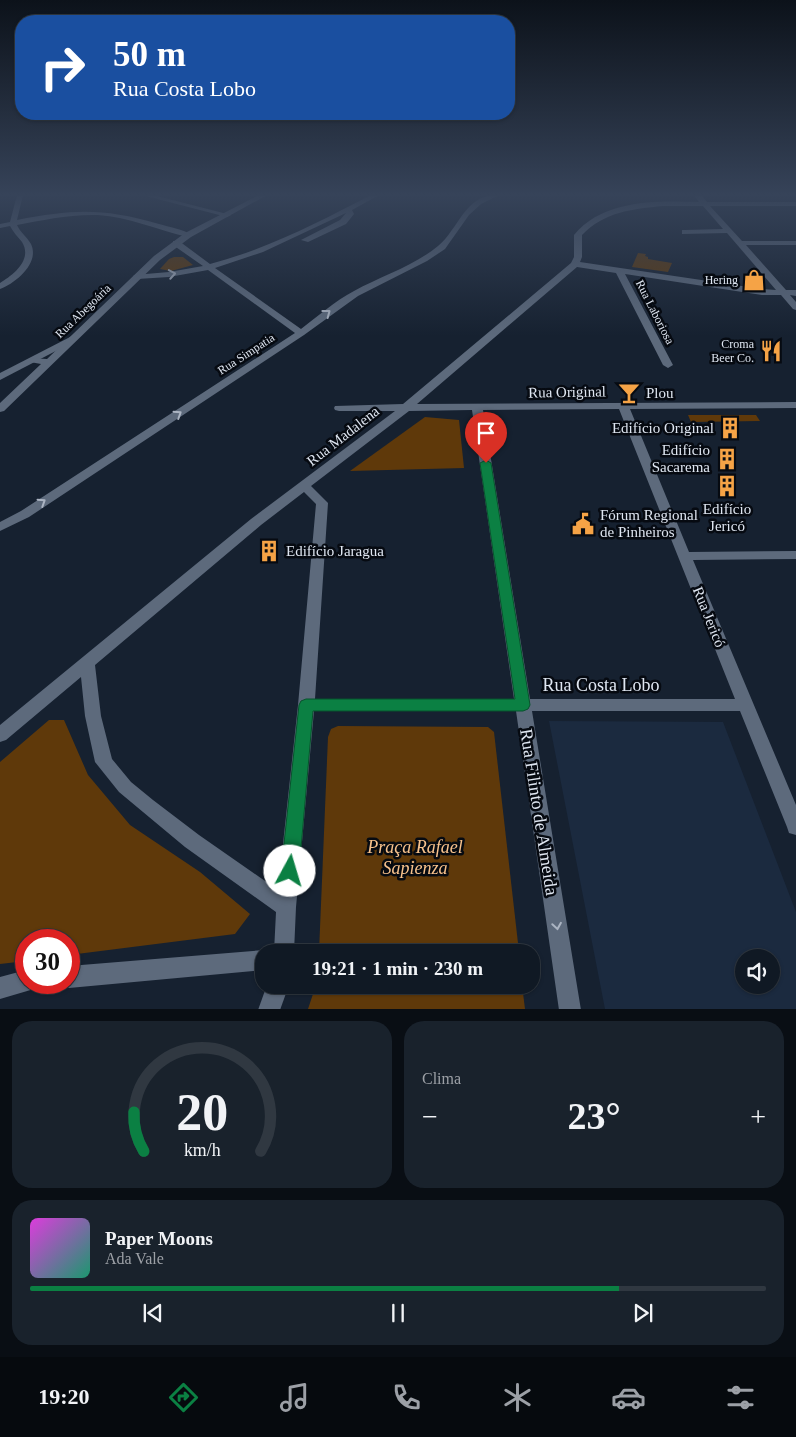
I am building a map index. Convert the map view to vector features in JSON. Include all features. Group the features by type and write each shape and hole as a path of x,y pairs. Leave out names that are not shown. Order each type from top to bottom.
{"street":[{"path":"0,286 21,271 29,259 28,247 24,242"},
{"path":"137,277 173,274 266,248 282,248 300,242"},
{"name":"Rua Simpatia","path":"0,527 33,508 301,333 355,294 409,268 436,251 445,242"},
{"path":"578,242 578,258 575,264 762,292 796,293"},
{"path":"176,243 301,333"},
{"name":"Rua Abegoária","path":"2,406 137,277 176,243"},
{"path":"740,243 796,243"},
{"path":"740,243 796,307"},
{"name":"Rua Madalena","path":"0,735 256,522 406,408 575,264"},
{"name":"Rua Laboriosa","path":"619,270 668,366"},
{"path":"0,377 72,339"},
{"path":"33,360 49,362"},
{"name":"Rua Original","path":"339,408 796,405"},
{"name":"Rua Jericó","path":"623,406 796,827"},
{"name":"Rua Filinto de Almeida","path":"477,407 570,1009"},
{"path":"284,944 322,502 305,486"},
{"path":"685,556 796,555"},
{"path":"87,663 93,716 104,762 125,788 192,841 286,908"},
{"name":"Rua Costa Lobo","path":"306,705 745,704"},
{"path":"80,976 255,961"},
{"path":"0,988 15,984"},
{"path":"269,1009 275,994"}],"shaded area":[{"path":"549,721 723,722 796,912 796,1009 605,1009"}],"green space":[{"path":"638,253 646,254 645,256 648,259 672,263 668,272 632,267"},
{"path":"183,257 193,265 171,271 160,269 169,259"},
{"path":"688,415 756,415 760,421 691,422"},
{"path":"425,417 459,420 464,468 350,471"},
{"path":"49,720 64,720 88,775 130,825 200,872 250,914 235,934 80,954 80,929 15,929 15,962 0,964 0,762"},
{"name":"Praça Rafael Sapienza","path":"338,726 488,727 494,732 518,944 319,944 328,737 331,729"},
{"path":"313,994 523,994 525,1009 308,1009"}],"place":[{"name":"Hering","path":"754,280"},
{"name":"Croma Beer Co.","path":"771,351"},
{"name":"Plou","path":"629,393"},
{"name":"Edifício Original","path":"730,428"},
{"name":"Edifício Sacarema","path":"727,459"},
{"name":"Edifício Jericó","path":"727,486"},
{"name":"Fórum Regional de Pinheiros","path":"583,524"},
{"name":"Edifício Jaragua","path":"269,551"}],"route":[{"path":"290,871 306,705 523,705 486,463"}]}
